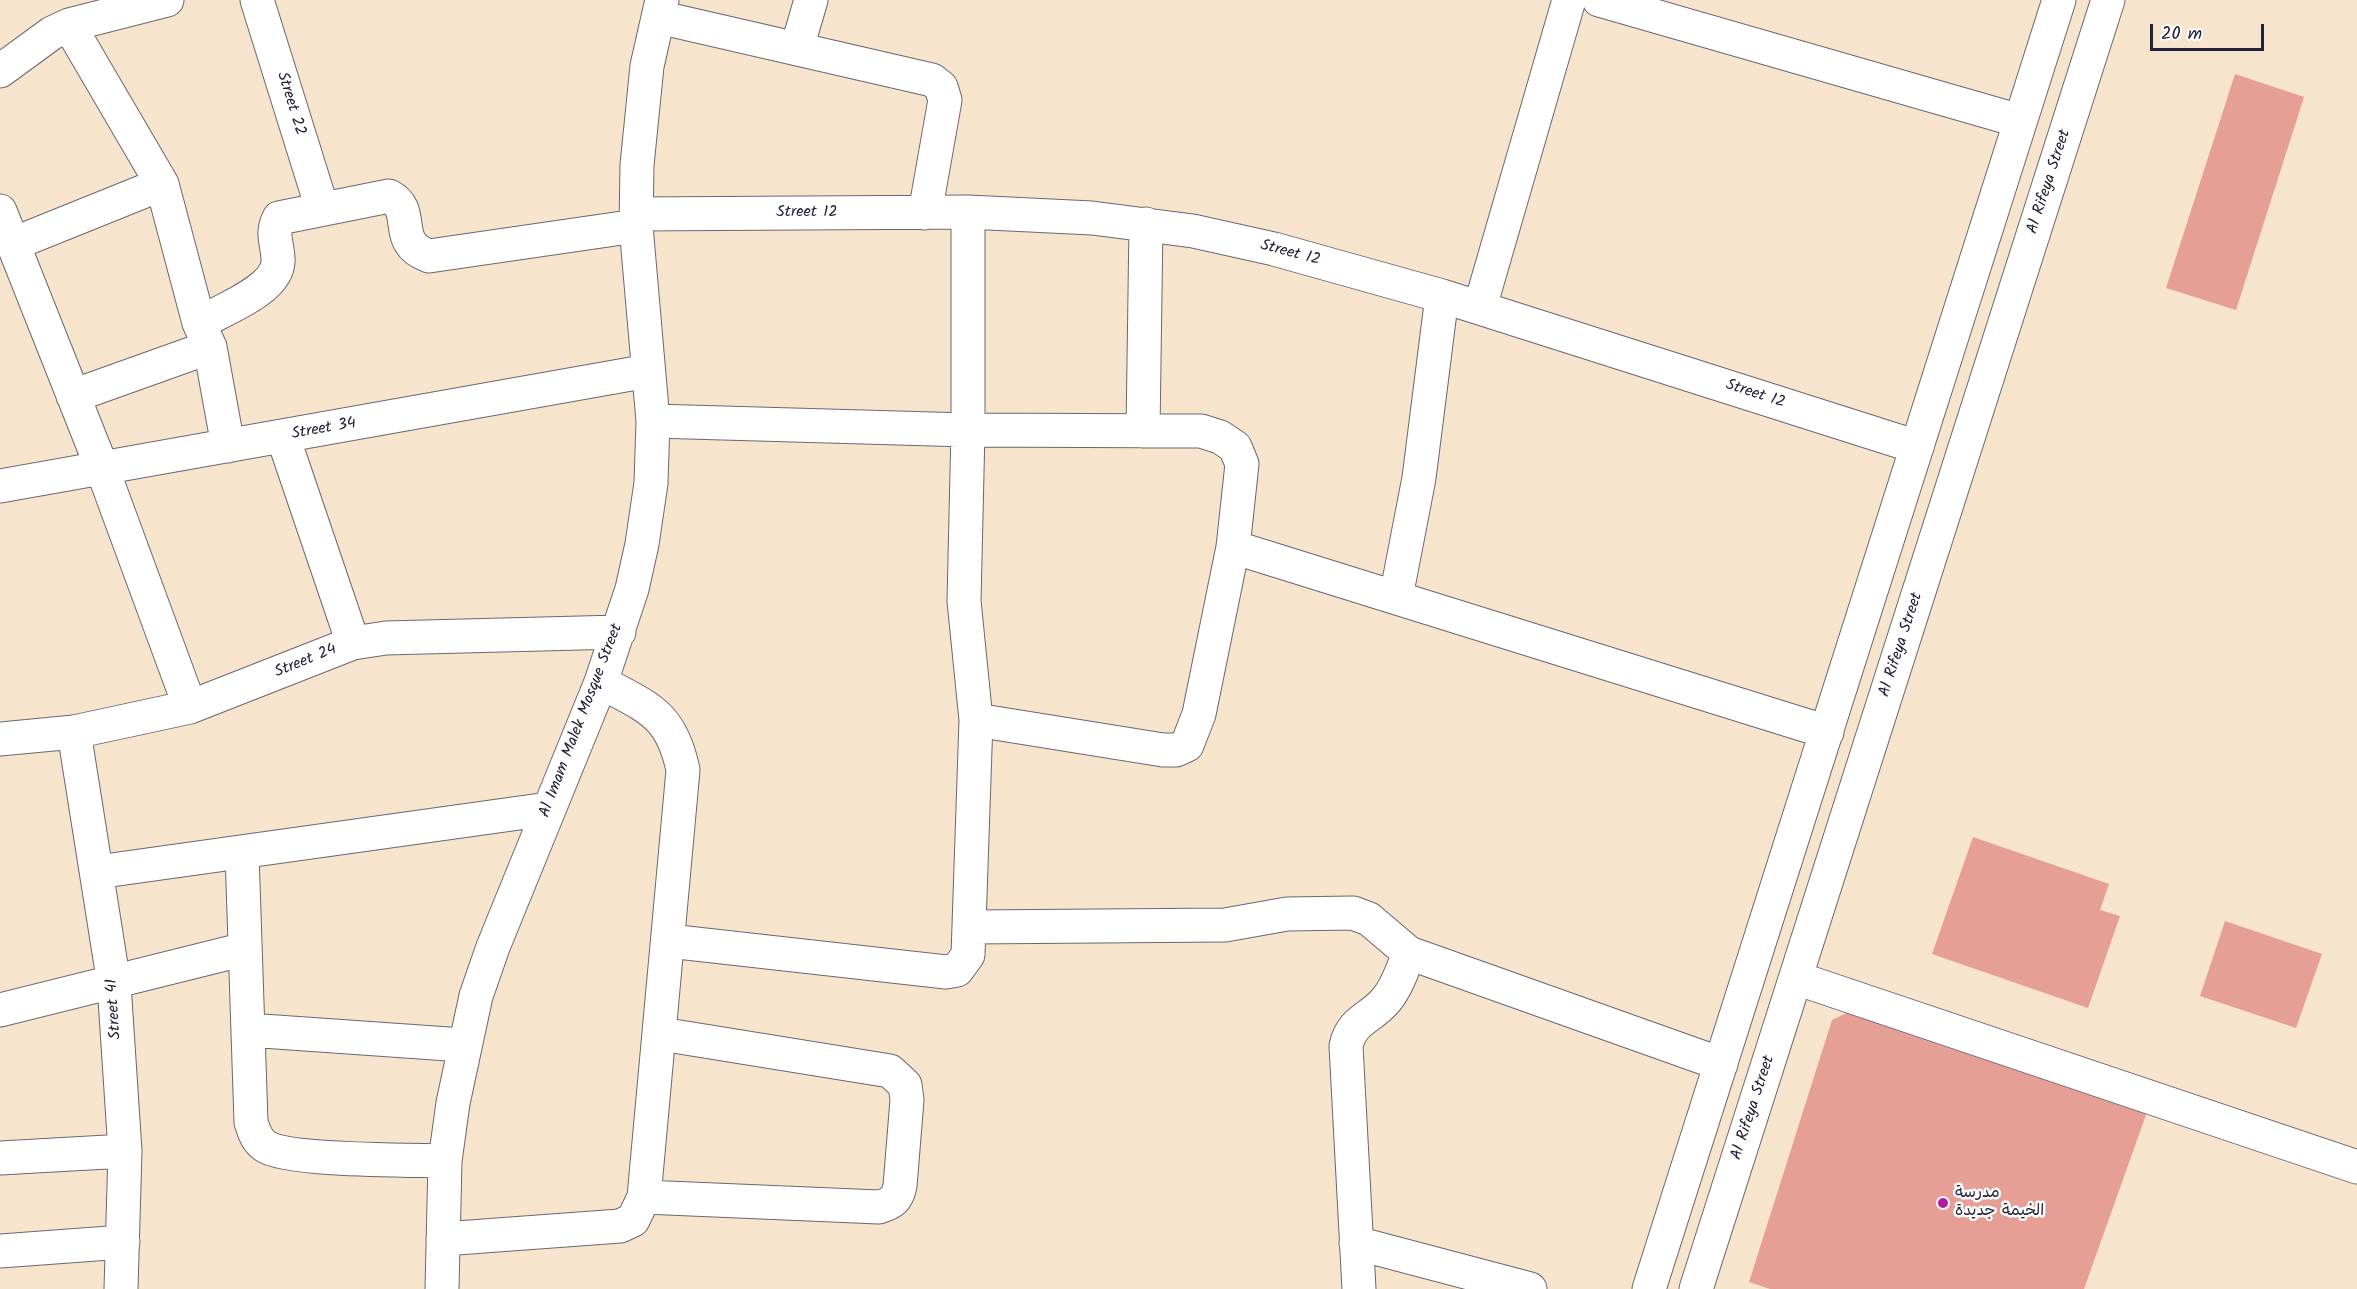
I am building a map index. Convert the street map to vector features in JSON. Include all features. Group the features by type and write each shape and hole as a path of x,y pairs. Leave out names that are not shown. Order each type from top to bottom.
{"street":[{"path":"0,71 52,33 69,25 167,0"},
{"name":"Street 22","path":"257,0 322,208"},
{"path":"797,48 811,0"},
{"path":"1480,307 1569,0"},
{"path":"1599,0 2020,122"},
{"path":"1649,1289 2059,0"},
{"name":"Al Rifeya Street","path":"1696,1289 2108,0"},
{"path":"660,9 797,48 932,80 941,87 945,100 925,213"},
{"name":"Al Imam Malek Mosque Street","path":"442,1289 445,1161 464,1046 493,947 601,682 619,632 642,544 651,483 653,421 636,220 641,115 660,9"},
{"path":"69,25 162,184 205,335 228,446"},
{"path":"13,244 162,184"},
{"name":"Street 12","path":"322,208 389,196 396,199 402,210 408,243 416,252 429,256 636,220 968,212 1043,214 1146,224 1274,249 1442,296 1917,447"},
{"path":"73,396 205,335 267,286 279,261 274,228 279,218 322,208"},
{"path":"0,211 102,468 190,707"},
{"path":"669,941 946,972 957,970 964,964 968,955 971,927 976,720 964,601 968,430 968,212"},
{"path":"1143,431 1146,224"},
{"path":"1396,597 1419,478 1442,296"},
{"name":"Street 34","path":"0,486 648,371"},
{"path":"653,421 968,430 1201,431 1220,437 1234,447 1242,464 1233,547 1199,714 1186,745 1176,750 1163,750 976,720"},
{"path":"283,437 353,643"},
{"path":"1233,547 1827,732"},
{"name":"Street 24","path":"0,739 74,732 190,707 353,643 386,638 619,632"},
{"path":"443,1239 620,1226 633,1220 644,1197 683,795 683,770 679,748 670,730 656,712 601,682"},
{"name":"Street 41","path":"74,732 114,984 124,1151 121,1289"},
{"path":"97,872 548,809"},
{"path":"242,853 251,1122 256,1137 265,1146 292,1155 445,1161"},
{"path":"971,927 1225,925 1287,914 1353,913 1369,919 1409,952 1721,1064"},
{"path":"0,1010 114,984 245,949"},
{"path":"1359,1289 1346,1046 1349,1032 1386,999 1397,983 1409,952"},
{"path":"1796,978 2357,1167"},
{"path":"248,1030 464,1046"},
{"path":"644,1197 879,1207 891,1204 898,1196 900,1186 907,1100 905,1086 890,1071 660,1034"},
{"path":"0,1158 124,1151"},
{"path":"0,1251 123,1242"},
{"path":"1356,1243 1530,1289"}],"building":[{"path":"2235,74 2304,97 2236,310 2166,288"},
{"path":"1973,837 2109,884 2100,910 2120,916 2088,1008 1932,954"},
{"path":"2225,921 2322,954 2296,1028 2200,996"},
{"path":"1861,1006 2152,1098 2084,1289 1770,1289 1749,1282 1832,1020"}],"place":[{"name":"مدرسة الخيمة جديدة","path":"1943,1203"}]}
